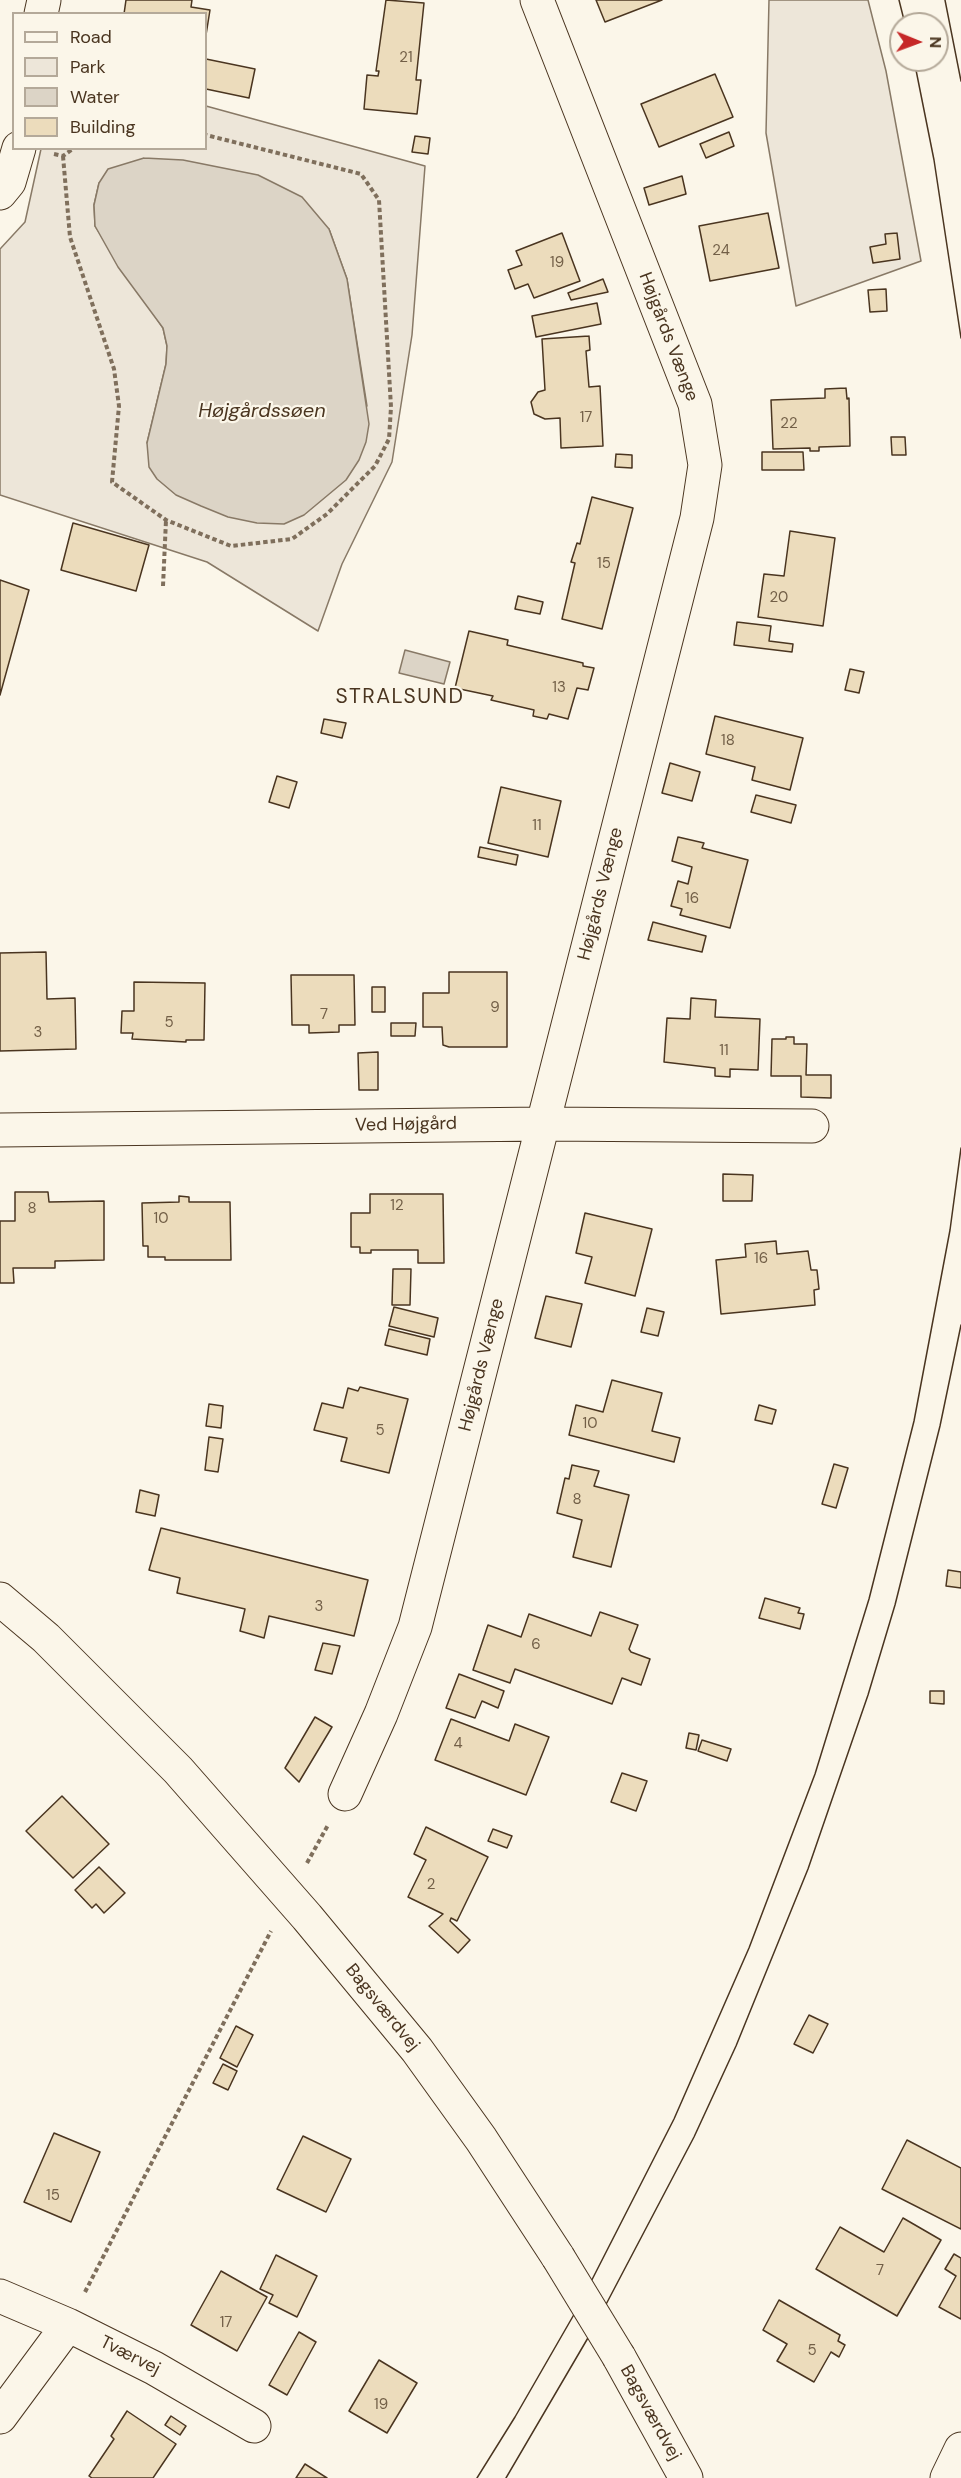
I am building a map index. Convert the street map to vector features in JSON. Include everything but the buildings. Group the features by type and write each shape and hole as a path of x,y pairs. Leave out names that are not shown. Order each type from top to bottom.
{"street":[{"name":"Højgårds Vænge","path":"345,1794 381,1714 415,1627 697,518 705,465 695,404 537,0"},
{"path":"0,193 9,182 18,150"},
{"name":"Ved Højgård","path":"0,1130 544,1124 813,1126"},
{"name":"Bagsværdvej","path":"0,1599 46,1638 178,1770 288,1896 417,2050 481,2139 558,2257 619,2357 686,2478"},
{"name":"Tværvej","path":"0,2296 68,2325 154,2368 255,2426"},
{"path":"0,2417 68,2325"},
{"path":"947,2478 961,2449"}],"path":[{"path":"71,150 63,156 69,237 114,369 119,406 112,482 166,520 231,546 292,539 327,514 375,466 389,439 391,407 379,200 361,174 207,135"},
{"path":"163,586 166,520"},
{"path":"68,2325 288,1896 345,1794"}],"green space":[{"path":"769,0 868,0 886,71 921,261 796,306 766,133"},
{"path":"207,106 425,166 412,335 392,462 342,564 318,631 207,562 0,495 0,249 25,222 41,150 207,150","holes":["99,183 329,229 347,279 367,406 147,443 166,364 167,346 163,328 95,226 94,205"]}],"water":[{"name":"Højgårdssøen","path":"144,158 183,160 258,175 302,197 329,229 347,279 369,424 366,442 359,460 346,480 304,515 284,524 257,523 228,517 201,506 176,495 157,479 149,467 147,443 166,364 167,346 163,328 118,267 95,226 94,205 99,183 108,169"},
{"path":"405,650 450,662 444,684 399,673"}],"tram line":[{"path":"899,0 902,12"},
{"path":"945,0 961,81"},
{"path":"916,72 934,160 961,338"},
{"path":"477,2478 576,2311 674,2119 749,1948 815,1774 869,1599 914,1421 950,1230 961,1148"},
{"path":"506,2478 592,2331 694,2137 736,2046 808,1869 868,1695 895,1605 940,1426 961,1325"}],"district":[{"name":"STRALSUND","path":"400,697"}]}
